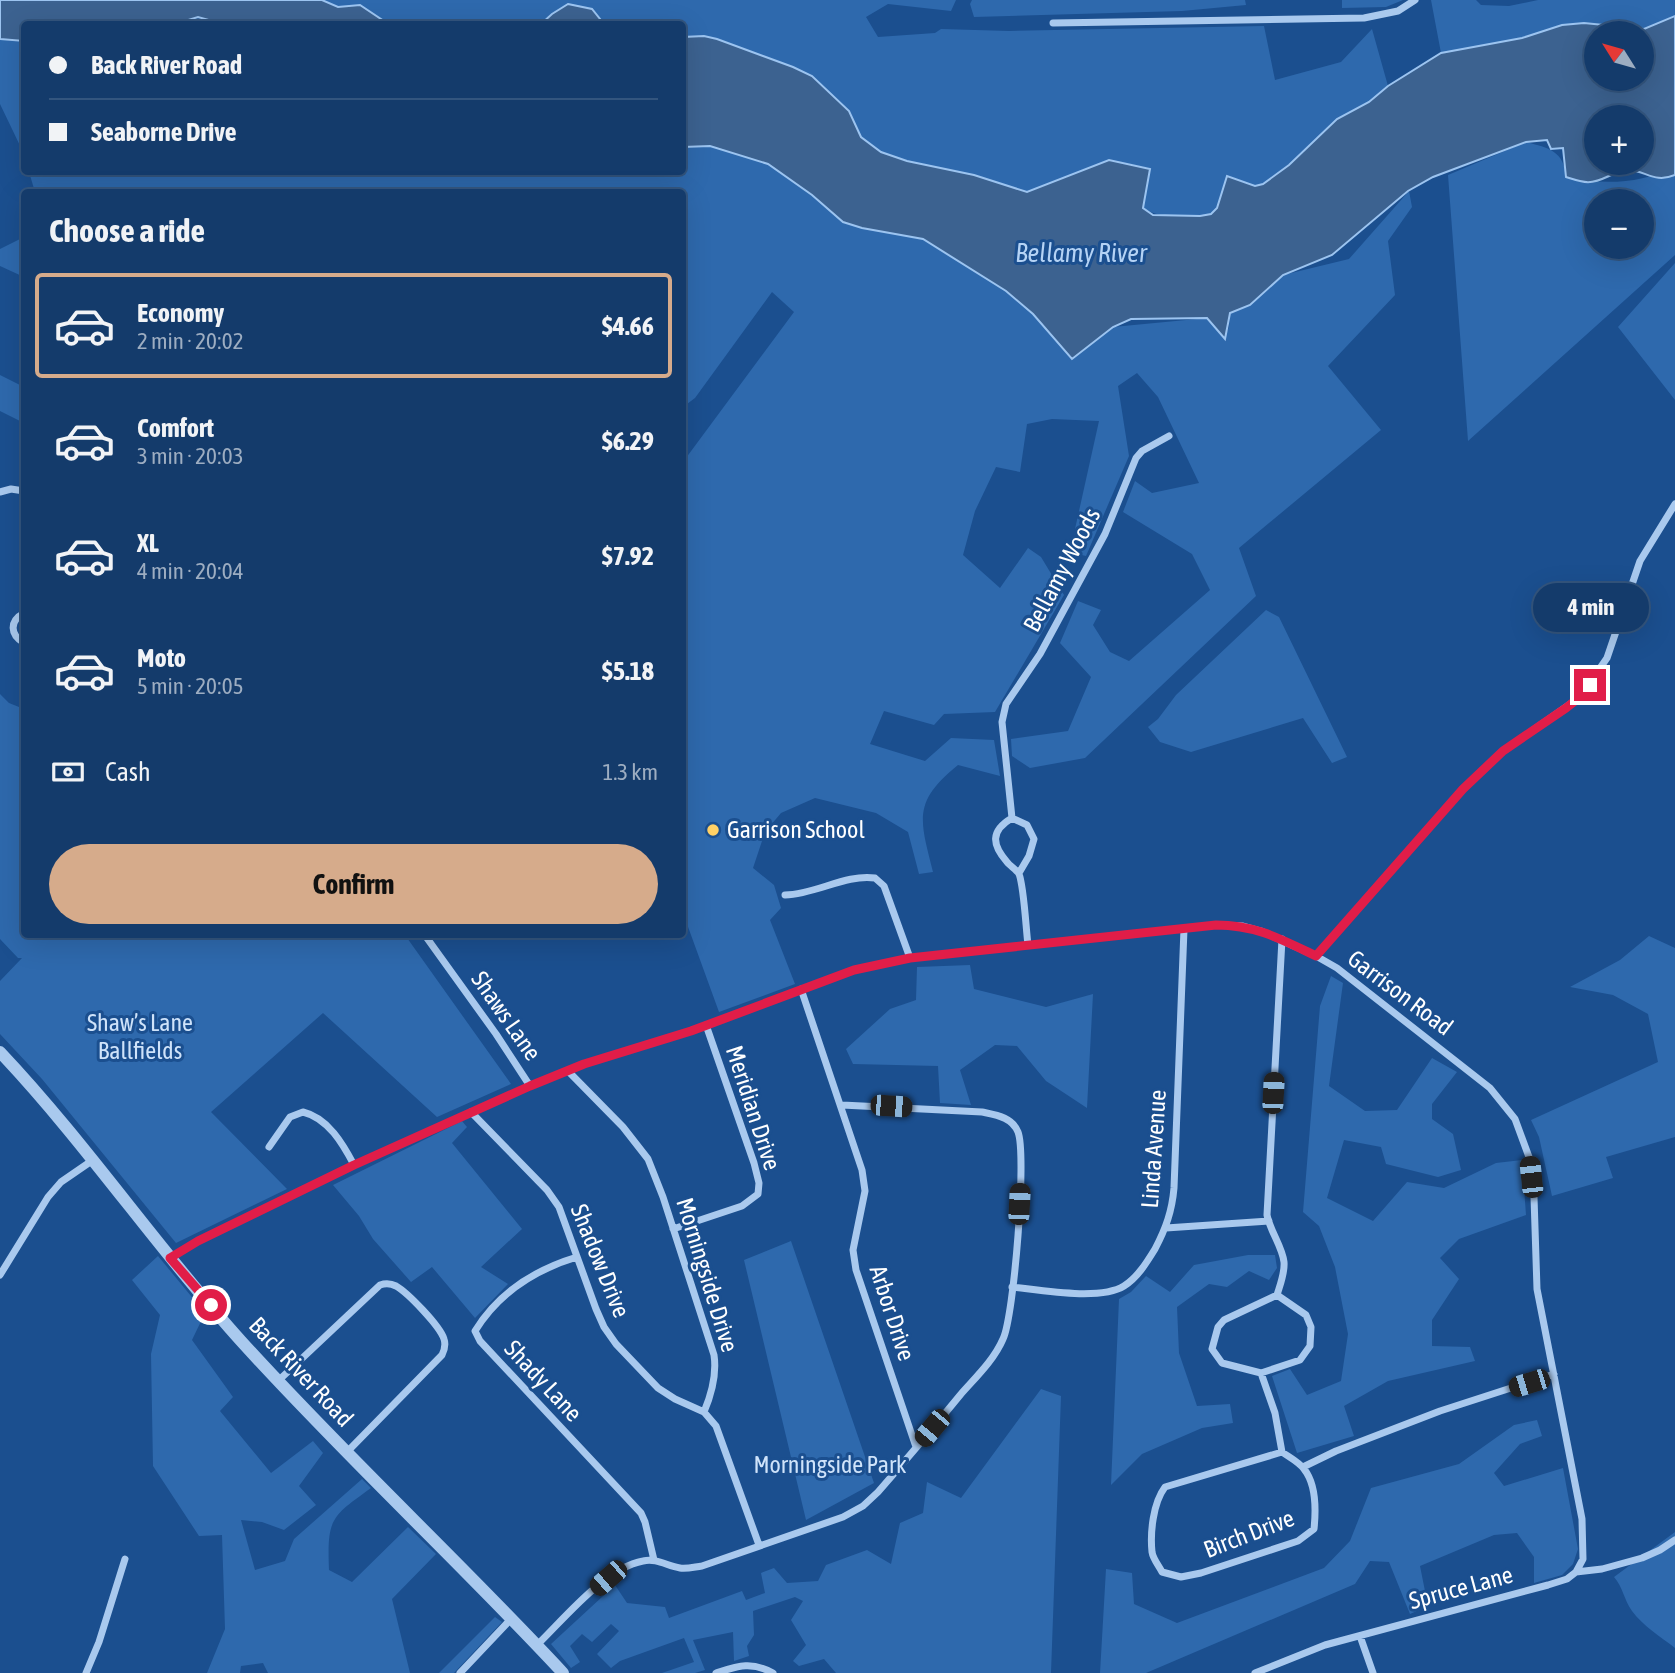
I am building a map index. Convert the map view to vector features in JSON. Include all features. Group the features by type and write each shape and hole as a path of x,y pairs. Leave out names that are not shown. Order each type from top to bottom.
{"street":[{"path":"1053,23 1364,18 1386,15 1415,0"},
{"name":"Bellamy Woods","path":"1012,818 1003,732 1006,705 1047,641 1105,534 1136,458 1142,451 1169,436"},
{"path":"0,492 11,489 21,491"},
{"path":"1316,956 1463,789 1503,751 1580,697 1607,658 1640,561 1675,504"},
{"path":"21,615 13,623 13,630 21,641"},
{"path":"1019,873 1001,855 995,844 996,834 1012,818 1027,825 1034,839 1029,856 1019,873 1028,945"},
{"path":"785,895 803,895 856,878 875,878 884,886 910,958"},
{"name":"Garrison Road","path":"170,1258 198,1241 354,1165 530,1086 874,965 910,958 1216,925 1243,926 1282,939 1316,956 1354,981 1490,1088 1515,1119 1529,1157 1537,1289 1582,1519 1583,1559 1576,1572"},
{"name":"Linda Avenue","path":"1012,1287 1104,1293 1124,1286 1145,1265 1166,1228 1173,1208 1184,929"},
{"name":"Shaws Lane","path":"427,938 530,1086"},
{"path":"1277,1296 1284,1259 1269,1221 1268,1187 1282,939"},
{"name":"Arbor Drive","path":"801,989 862,1170 865,1191 853,1250 856,1270 916,1447"},
{"name":"Meridian Drive","path":"673,1229 743,1206 758,1194 759,1183 754,1163 706,1025"},
{"name":"Back River Road","path":"0,1052 93,1160 170,1258 278,1381 563,1673"},
{"name":"Morningside Drive","path":"568,1071 623,1127 648,1159 714,1355 715,1375 711,1396 704,1412"},
{"path":"537,1645 608,1578 629,1565 654,1560 688,1569 836,1520 863,1506 878,1492 993,1356 1004,1338 1010,1318 1018,1231 1022,1150 1017,1130 1002,1116 982,1112 842,1105"},
{"path":"270,1147 290,1117 303,1112 317,1117 339,1138 354,1165"},
{"name":"Shadow Drive","path":"471,1112 547,1190 559,1207 604,1327 616,1344 658,1388 704,1412"},
{"path":"0,1275 48,1197 61,1182 93,1160"},
{"path":"1166,1228 1269,1221"},
{"name":"Shady Lane","path":"577,1257 551,1265 515,1286 486,1314 475,1331 480,1342 641,1513 654,1560"},
{"path":"278,1381 380,1285 395,1285 412,1300 443,1335 445,1342 442,1355 347,1452"},
{"path":"1277,1296 1306,1315 1311,1327 1310,1346 1300,1360 1261,1373 1222,1363 1212,1349 1213,1338 1224,1320 1277,1296"},
{"path":"1261,1373 1275,1413 1282,1452 1303,1467 1336,1451 1440,1411 1553,1374"},
{"path":"704,1412 716,1426 724,1444 759,1545"},
{"name":"Birch Drive","path":"1282,1452 1165,1487 1159,1495 1152,1535 1152,1555 1162,1572 1181,1577 1201,1573 1298,1541 1314,1529 1316,1509 1310,1479 1303,1467"},
{"name":"Spruce Lane","path":"1255,1673 1325,1645 1548,1585 1567,1579 1576,1572 1602,1569 1642,1558 1675,1540"},
{"path":"86,1673 99,1642 125,1559"},
{"path":"460,1673 511,1619"},
{"path":"1360,1636 1373,1673"},
{"path":"716,1673 748,1665 759,1665 772,1673"}],"green space":[{"path":"322,0 956,0 951,11 888,4 866,17 878,37 935,33 941,29 1009,31 1264,26 1275,80 1341,62 1372,29 1388,86 1369,102 1337,119 1289,165 1263,184 1255,186 1227,176 1217,208 1212,214 1176,217 1158,215 1143,208 1149,168 1109,160 1027,192 974,175 908,161 881,152 861,137 849,111 812,76 717,39 686,37 686,21 602,21 592,9 552,14 544,21 384,21 360,5 338,7"},
{"path":"972,0 1245,0 1246,5 1182,11 974,17 970,4"},
{"path":"1342,0 1403,0 1386,7 1342,8"},
{"path":"1431,0 1476,0 1481,5 1509,6 1538,0 1675,0 1675,16 1654,25 1654,21 1584,21 1522,38 1441,53"},
{"path":"0,39 21,41 21,148 0,104"},
{"path":"1526,142 1554,152 1562,161 1566,177 1580,180 1635,180 1675,167 1675,255 1468,441 1448,175"},
{"path":"710,146 768,164 812,195 843,222 923,239 1006,291 1033,314 1073,359 1113,327 1207,318 1224,339 1229,327 1230,313 1283,275 1349,259 1409,191 1412,207 1388,241 1395,295 1328,366 1381,430 1239,548 1256,596 1085,758 1030,768 1012,756 1011,739 1068,731 1091,677 1060,643 1078,601 1101,610 1093,625 1110,652 1129,661 1210,590 1192,554 1123,512 1135,481 1152,493 1199,483 1158,397 1137,373 1118,386 1129,456 1086,556 1074,553 1075,529 1099,421 1052,419 1027,424 1020,472 996,467 975,511 963,555 1000,588 1028,548 1041,557 1064,595 995,712 944,714 934,725 884,711 870,744 925,761 951,738 994,740 1000,776 958,765 933,790 926,801 923,825 933,872 919,874 908,832 876,813 815,798 781,813 765,832 753,868 774,885 781,908 770,920 795,984 719,1012 686,921 686,458 794,312 772,292 695,398 686,405 686,189 34,189 30,175 686,175 686,147"},
{"path":"21,238 21,276 0,266 0,249"},
{"path":"1675,263 1675,400 1618,327"},
{"path":"0,375 21,386 21,422 0,411"},
{"path":"1266,610 1279,617 1347,757 1332,763 1303,718 1191,752 1160,742 1148,727 1158,719 1176,695"},
{"name":"Shaw’s Lane Ballfields","path":"0,694 9,703 21,708 21,938 407,938 511,1084 437,1117 323,1013 211,1112 287,1189 176,1243 42,1079 0,1034 0,981 22,958 18,958 0,939"},
{"path":"1649,936 1675,948 1675,1137 1606,1157 1613,1178 1552,1196 1539,1137 1531,1120 1658,1062 1648,1014 1613,995 1570,987 1620,960"},
{"path":"970,965 974,989 1046,1007 1093,994 1087,1108 1046,1081 1017,1046 995,1045 960,1070 971,1105 940,1103 938,1066 853,1064 846,1049 890,1009 916,1000 917,967"},
{"path":"1331,976 1343,983 1329,1086 1365,1111 1397,1110 1432,1058 1457,1072 1432,1104 1432,1119 1453,1134 1461,1170 1438,1177 1386,1164 1381,1147 1344,1140 1327,1198 1373,1221 1407,1182 1444,1188 1496,1163 1522,1160 1526,1215 1459,1239 1440,1258 1459,1279 1432,1320 1432,1346 1470,1347 1475,1361 1388,1381 1344,1406 1354,1436 1297,1453 1272,1376 1290,1369 1307,1395 1341,1381 1348,1334 1335,1267 1319,1226 1303,1212 1320,1006"},
{"path":"462,1121 467,1127 452,1143 522,1229 481,1267 508,1284 475,1318 432,1267 411,1282 373,1239 359,1216 333,1185"},
{"name":"Morningside Park","path":"791,1241 874,1483 806,1520 744,1260"},
{"path":"1248,1255 1275,1255 1277,1268 1269,1280 1249,1271 1227,1287 1209,1284 1177,1307 1179,1353 1197,1406 1230,1404 1233,1423 1202,1428 1142,1454 1111,1485 1119,1299 1131,1292 1146,1276 1170,1292 1194,1265"},
{"path":"158,1256 205,1313 192,1340 233,1397 220,1411 271,1473 313,1441 323,1453 299,1486 316,1505 284,1530 262,1522 241,1520 255,1570 285,1561 294,1539 362,1479 371,1488 334,1520 329,1539 329,1570 352,1582 408,1527 436,1554 392,1599 410,1673 268,1673 263,1663 241,1666 240,1673 207,1673 225,1629 222,1535 199,1536 153,1466 151,1354 160,1315 132,1280"},
{"path":"1041,1389 1061,1396 1051,1673 836,1673 824,1659 799,1666 793,1661 806,1645 791,1620 803,1601 795,1597 753,1611 754,1635 747,1646 749,1656 734,1661 733,1632 693,1640 705,1670 695,1673 662,1673 694,1662 684,1638 620,1661 611,1668 597,1654 619,1631 611,1624 592,1642 582,1634 570,1646 580,1662 571,1668 551,1644 615,1585 627,1603 665,1607 669,1618 742,1591 746,1600 765,1593 761,1573 774,1568 787,1583 818,1581 826,1565 867,1550 891,1564 900,1523 923,1513 927,1482 961,1498"},
{"path":"1537,1420 1542,1436 1520,1444 1494,1473 1504,1486 1563,1468 1578,1549 1573,1564 1562,1575 1534,1583 1534,1557 1517,1533 1494,1535 1420,1566 1428,1606 1410,1614 1389,1562 1370,1561 1355,1584 1146,1673 1100,1673 1106,1569 1132,1573 1134,1604 1177,1623 1324,1568 1350,1541 1371,1488 1459,1464 1514,1425"},
{"path":"1675,1532 1675,1648 1636,1616 1614,1577"},
{"path":"495,1617 502,1622 454,1673 439,1673"}],"water":[{"path":"0,0 322,0 338,7 360,5 384,21 212,21 198,17 185,21 21,21 21,41 0,39"},
{"path":"568,4 592,9 602,21 544,21"},
{"name":"Bellamy River","path":"1675,16 1675,175 1661,178 1648,175 1654,175 1654,105 1584,105 1584,175 1612,175 1588,182 1566,177 1563,148 1551,149 1547,140 1526,142 1433,177 1408,191 1332,255 1283,275 1250,305 1230,313 1225,339 1207,318 1131,319 1113,327 1072,359 1033,314 1006,291 923,239 843,222 812,195 768,164 710,146 686,147 686,37 704,36 812,76 849,111 861,137 881,152 907,161 974,175 1027,192 1109,160 1150,169 1143,208 1153,215 1200,216 1211,214 1217,208 1227,176 1255,186 1263,184 1289,165 1337,119 1369,102 1388,86 1441,53 1522,38 1562,25 1584,23 1584,91 1654,91 1654,25"}],"place":[{"name":"Garrison School","path":"713,830"}],"route":[{"path":"211,1305 170,1258 177,1252 354,1165 530,1086 584,1064 691,1031 854,970 893,960 1216,925 1243,926 1261,931 1316,956 1463,789 1503,751 1566,708 1590,685"}]}
